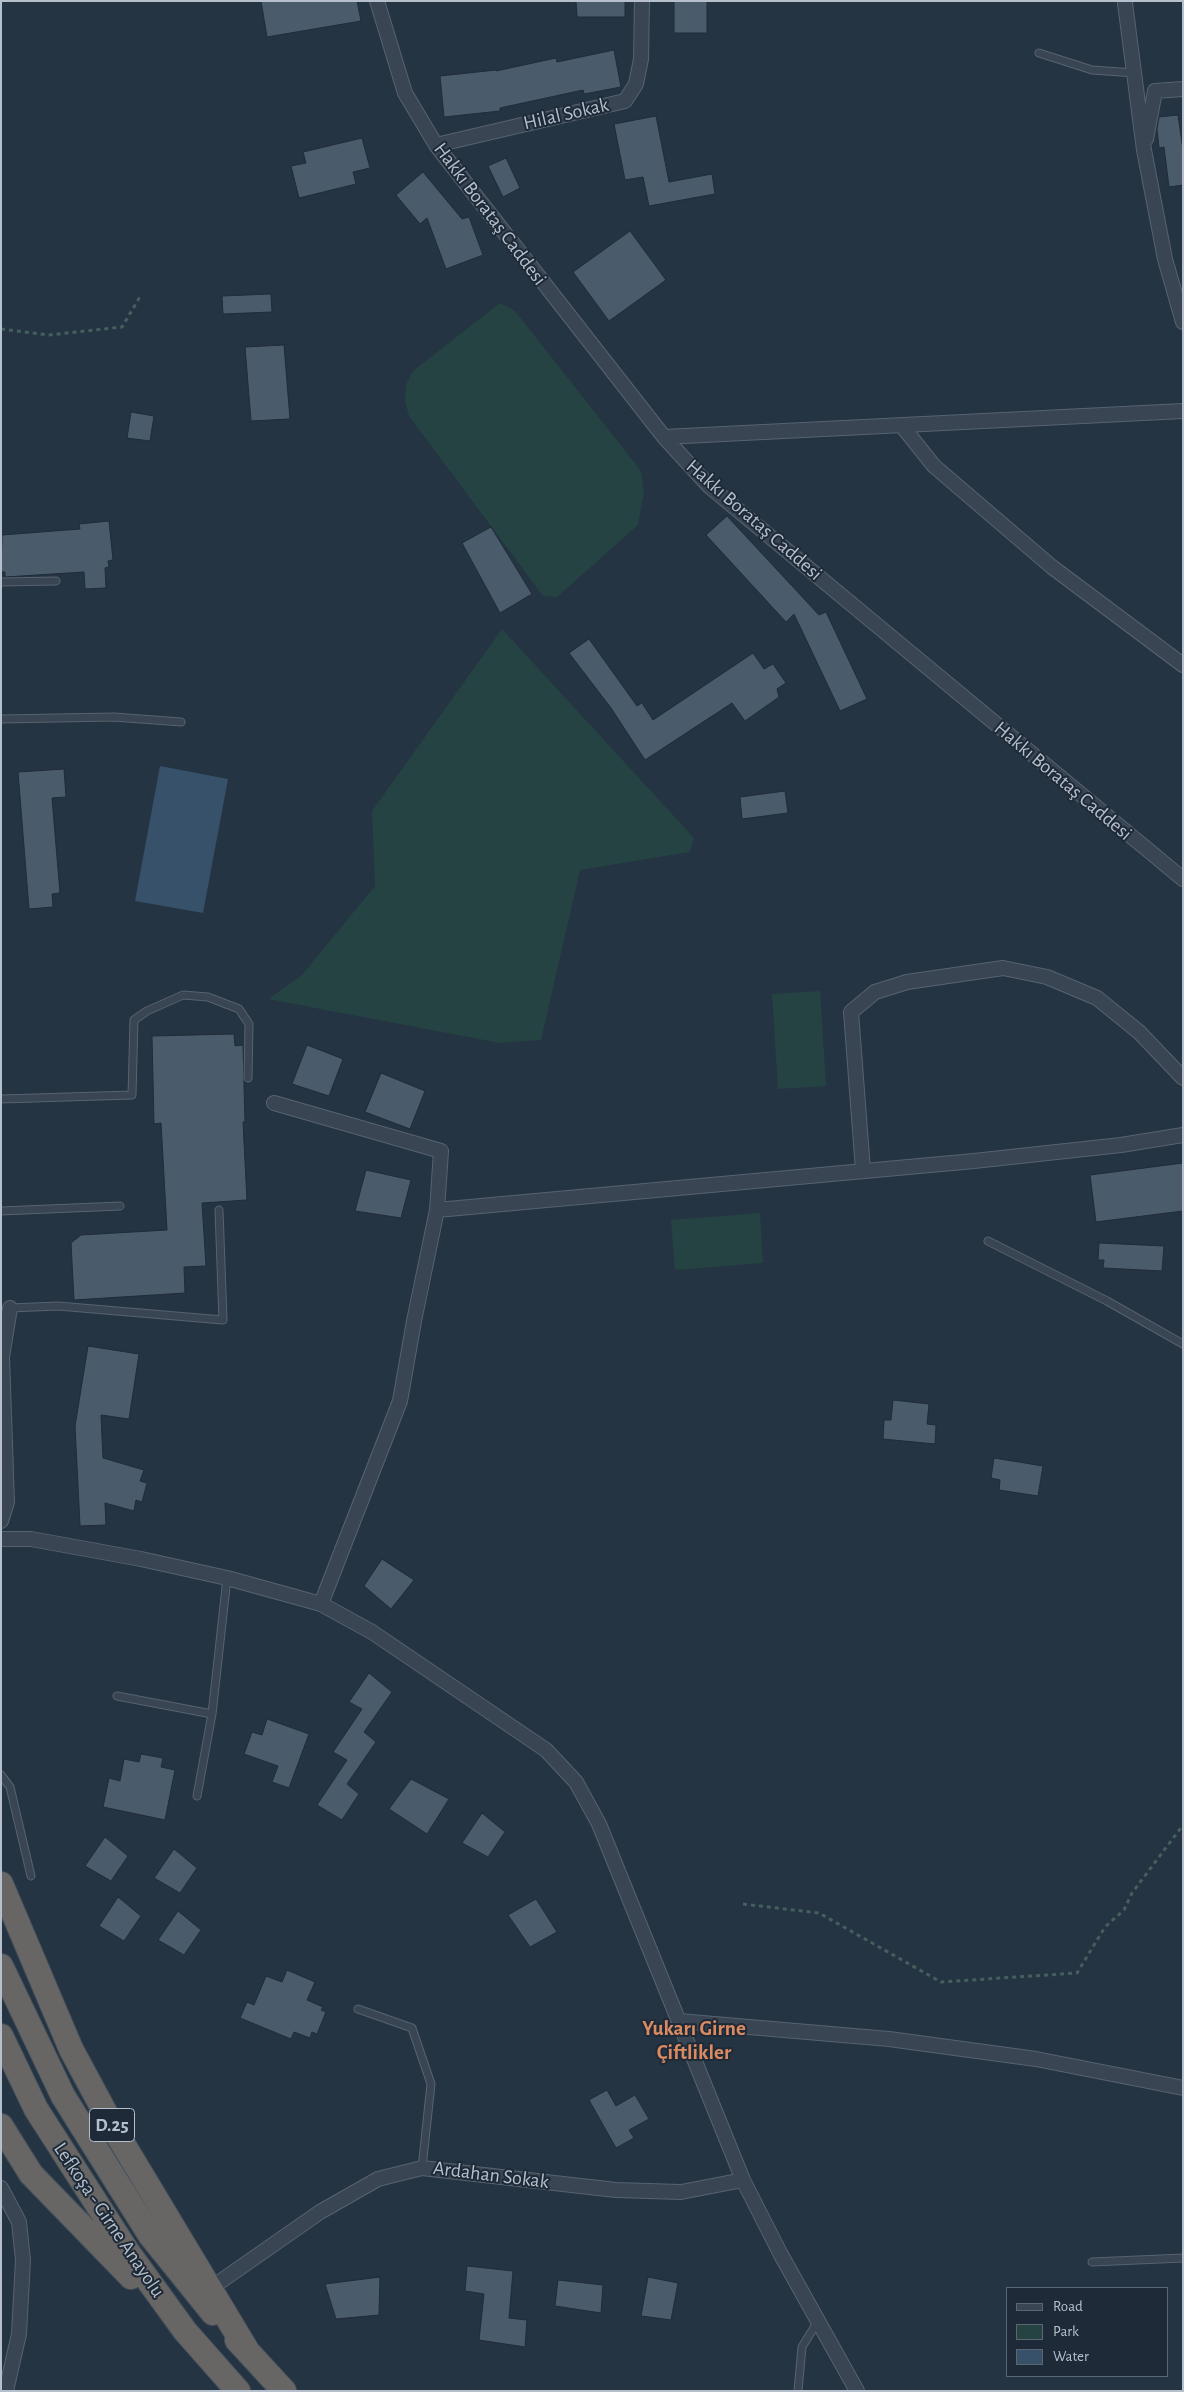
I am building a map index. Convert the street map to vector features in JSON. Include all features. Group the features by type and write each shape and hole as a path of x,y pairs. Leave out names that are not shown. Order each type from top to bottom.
{"highway":[{"name":"D.25","path":"1,1884 71,2049 114,2129 248,2352"},
{"name":"Lefkoşa - Girne Anayolu","path":"1,1966 63,2096 150,2234 203,2303 284,2391"},
{"name":"Lefkoşa - Girne Anayolu","path":"1,2036 36,2109 127,2251 185,2332 238,2391"},
{"name":"D.25","path":"1,2126 30,2174 185,2332"}],"street":[{"name":"Hakkı Borataş Caddesi","path":"377,1 405,93 436,145 664,437 716,492 1183,879"},
{"name":"Hilal Sokak","path":"436,145 626,101 636,84 641,60 642,1"},
{"path":"1125,3 1135,73 1138,118 1165,259 1183,322"},
{"path":"1144,150 1155,91 1183,89"},
{"path":"664,437 1183,411"},
{"path":"902,426 934,466 1044,560 1183,666"},
{"path":"863,1170 851,1012 875,992 907,982 1003,968 1047,977 1098,998 1139,1032 1183,1078"},
{"path":"274,1103 440,1151 437,1210 400,1401 321,1604"},
{"path":"437,1210 1112,1146 1183,1135"},
{"path":"1,1521 7,1502 2,1357 10,1308"},
{"path":"1,1539 31,1539 141,1559 227,1578 321,1604 372,1632 546,1750 576,1782 599,1824 743,2180 857,2391"},
{"path":"679,2021 889,2039 1016,2056 1121,2074 1183,2088"},
{"name":"Ardahan Sokak","path":"211,2288 320,2212 378,2179 422,2168 616,2190 682,2192 743,2180"},
{"path":"1,2188 19,2222 23,2260 20,2334 6,2391"}],"lane":[{"path":"1039,53 1092,70 1135,73"},
{"path":"1,582 56,581"},
{"path":"1,719 114,717 181,722"},
{"path":"1,1100 132,1095 134,1020 146,1011 183,995 208,997 239,1009 249,1024 248,1078"},
{"path":"1,1211 120,1206"},
{"path":"10,1308 58,1306 224,1320 219,1210"},
{"path":"988,1241 1108,1301 1183,1344"},
{"path":"197,1796 212,1714 227,1578"},
{"path":"117,1696 212,1714"},
{"path":"1,1775 10,1787 31,1876"},
{"path":"358,2008 412,2028 431,2084 422,2168"},
{"path":"1092,2262 1183,2258"},
{"path":"798,2391 802,2347 818,2321"}],"path":[{"path":"1,329 49,335 122,326 141,295"},
{"path":"743,1904 818,1913 941,1982 1077,1974 1105,1927 1124,1910 1132,1893 1183,1825"}],"green space":[{"path":"500,303 515,311 641,471 644,493 638,525 557,597 543,596 409,416 405,401 406,385 413,371"},
{"path":"502,629 694,838 690,852 580,870 541,1040 500,1043 268,999 302,975 375,886 372,811"},
{"path":"820,991 826,1086 778,1089 772,994"},
{"path":"760,1213 763,1263 675,1270 671,1220"}],"water":[{"path":"160,766 228,779 203,913 135,901"}],"building":[{"path":"261,1 357,1 361,21 267,37"},
{"path":"576,1 625,1 625,17 577,17"},
{"path":"674,1 707,1 707,33 674,33"},
{"path":"614,50 621,87 584,94 583,90 500,108 500,111 444,117 440,76 496,71 556,58 557,62"},
{"path":"1178,115 1183,150 1183,185 1169,187 1164,147 1159,148 1157,129 1159,117"},
{"path":"656,116 669,182 712,174 715,194 649,206 643,177 625,180 614,124"},
{"path":"362,138 370,168 353,172 356,184 299,198 291,166 306,163 303,152"},
{"path":"506,158 520,188 503,197 488,166"},
{"path":"423,172 462,219 469,217 483,255 446,269 427,218 420,224 396,195"},
{"path":"630,231 666,280 609,321 573,272"},
{"path":"271,294 272,312 223,314 222,296"},
{"path":"284,345 290,419 251,421 245,347"},
{"path":"131,412 154,416 150,441 127,438"},
{"path":"727,516 819,615 826,612 867,699 840,711 794,614 786,622 706,535"},
{"path":"109,521 113,560 108,561 109,567 105,568 106,588 85,589 84,572 5,577 5,572 1,572 2,535 80,529 79,524"},
{"path":"491,527 532,594 500,613 462,543"},
{"path":"589,639 637,706 642,703 653,720 753,653 764,669 773,664 786,683 777,689 779,697 745,721 732,703 645,760 611,708 569,653"},
{"path":"64,769 66,797 52,798 60,893 52,894 53,907 29,909 18,772"},
{"path":"785,791 788,813 742,819 740,797"},
{"path":"234,1034 235,1046 243,1045 245,1122 243,1122 247,1200 202,1203 206,1266 184,1267 185,1293 74,1300 71,1243 81,1235 167,1230 161,1123 154,1124 152,1036"},
{"path":"307,1045 343,1059 329,1096 292,1084"},
{"path":"381,1073 425,1091 410,1129 365,1112"},
{"path":"1183,1163 1183,1211 1096,1222 1090,1175"},
{"path":"366,1170 411,1180 401,1218 355,1211"},
{"path":"1099,1243 1164,1246 1162,1271 1103,1268 1104,1260 1098,1260"},
{"path":"88,1346 139,1354 129,1419 101,1415 103,1458 144,1470 140,1481 147,1483 142,1502 136,1500 134,1511 105,1503 106,1525 80,1526 75,1426"},
{"path":"893,1400 929,1404 927,1424 936,1425 935,1444 883,1439 884,1420 891,1420"},
{"path":"994,1458 1043,1466 1038,1496 999,1490 1000,1480 991,1478"},
{"path":"382,1559 414,1580 391,1609 364,1586"},
{"path":"369,1673 392,1692 364,1732 376,1742 347,1784 359,1794 342,1820 317,1805 347,1760 333,1752 362,1709 349,1702"},
{"path":"267,1719 309,1734 289,1788 272,1782 278,1766 244,1754 252,1732 262,1735"},
{"path":"141,1754 163,1758 161,1767 175,1770 165,1820 103,1807 109,1778 120,1781 124,1759 139,1762"},
{"path":"411,1779 449,1799 427,1834 389,1809"},
{"path":"482,1813 505,1832 488,1857 462,1843"},
{"path":"105,1837 128,1856 111,1881 85,1866"},
{"path":"174,1849 197,1868 180,1893 154,1878"},
{"path":"118,1897 141,1916 124,1941 99,1926"},
{"path":"536,1899 557,1932 530,1947 508,1915"},
{"path":"178,1911 201,1930 184,1955 158,1940"},
{"path":"287,1970 315,1982 307,2000 323,2007 321,2010 326,2012 317,2034 312,2032 310,2038 294,2032 291,2039 240,2018 247,2002 254,2005 266,1976 282,1982"},
{"path":"607,2090 616,2106 635,2095 649,2119 629,2130 634,2138 616,2148 589,2100"},
{"path":"467,2266 513,2271 509,2318 527,2320 525,2347 479,2340 484,2294 465,2291"},
{"path":"380,2277 379,2315 336,2319 325,2284"},
{"path":"648,2277 678,2283 671,2320 641,2316"},
{"path":"558,2280 603,2285 601,2313 555,2306"}],"district":[{"name":"Yukarı Girne Çiftlikler","path":"694,2041"}]}
